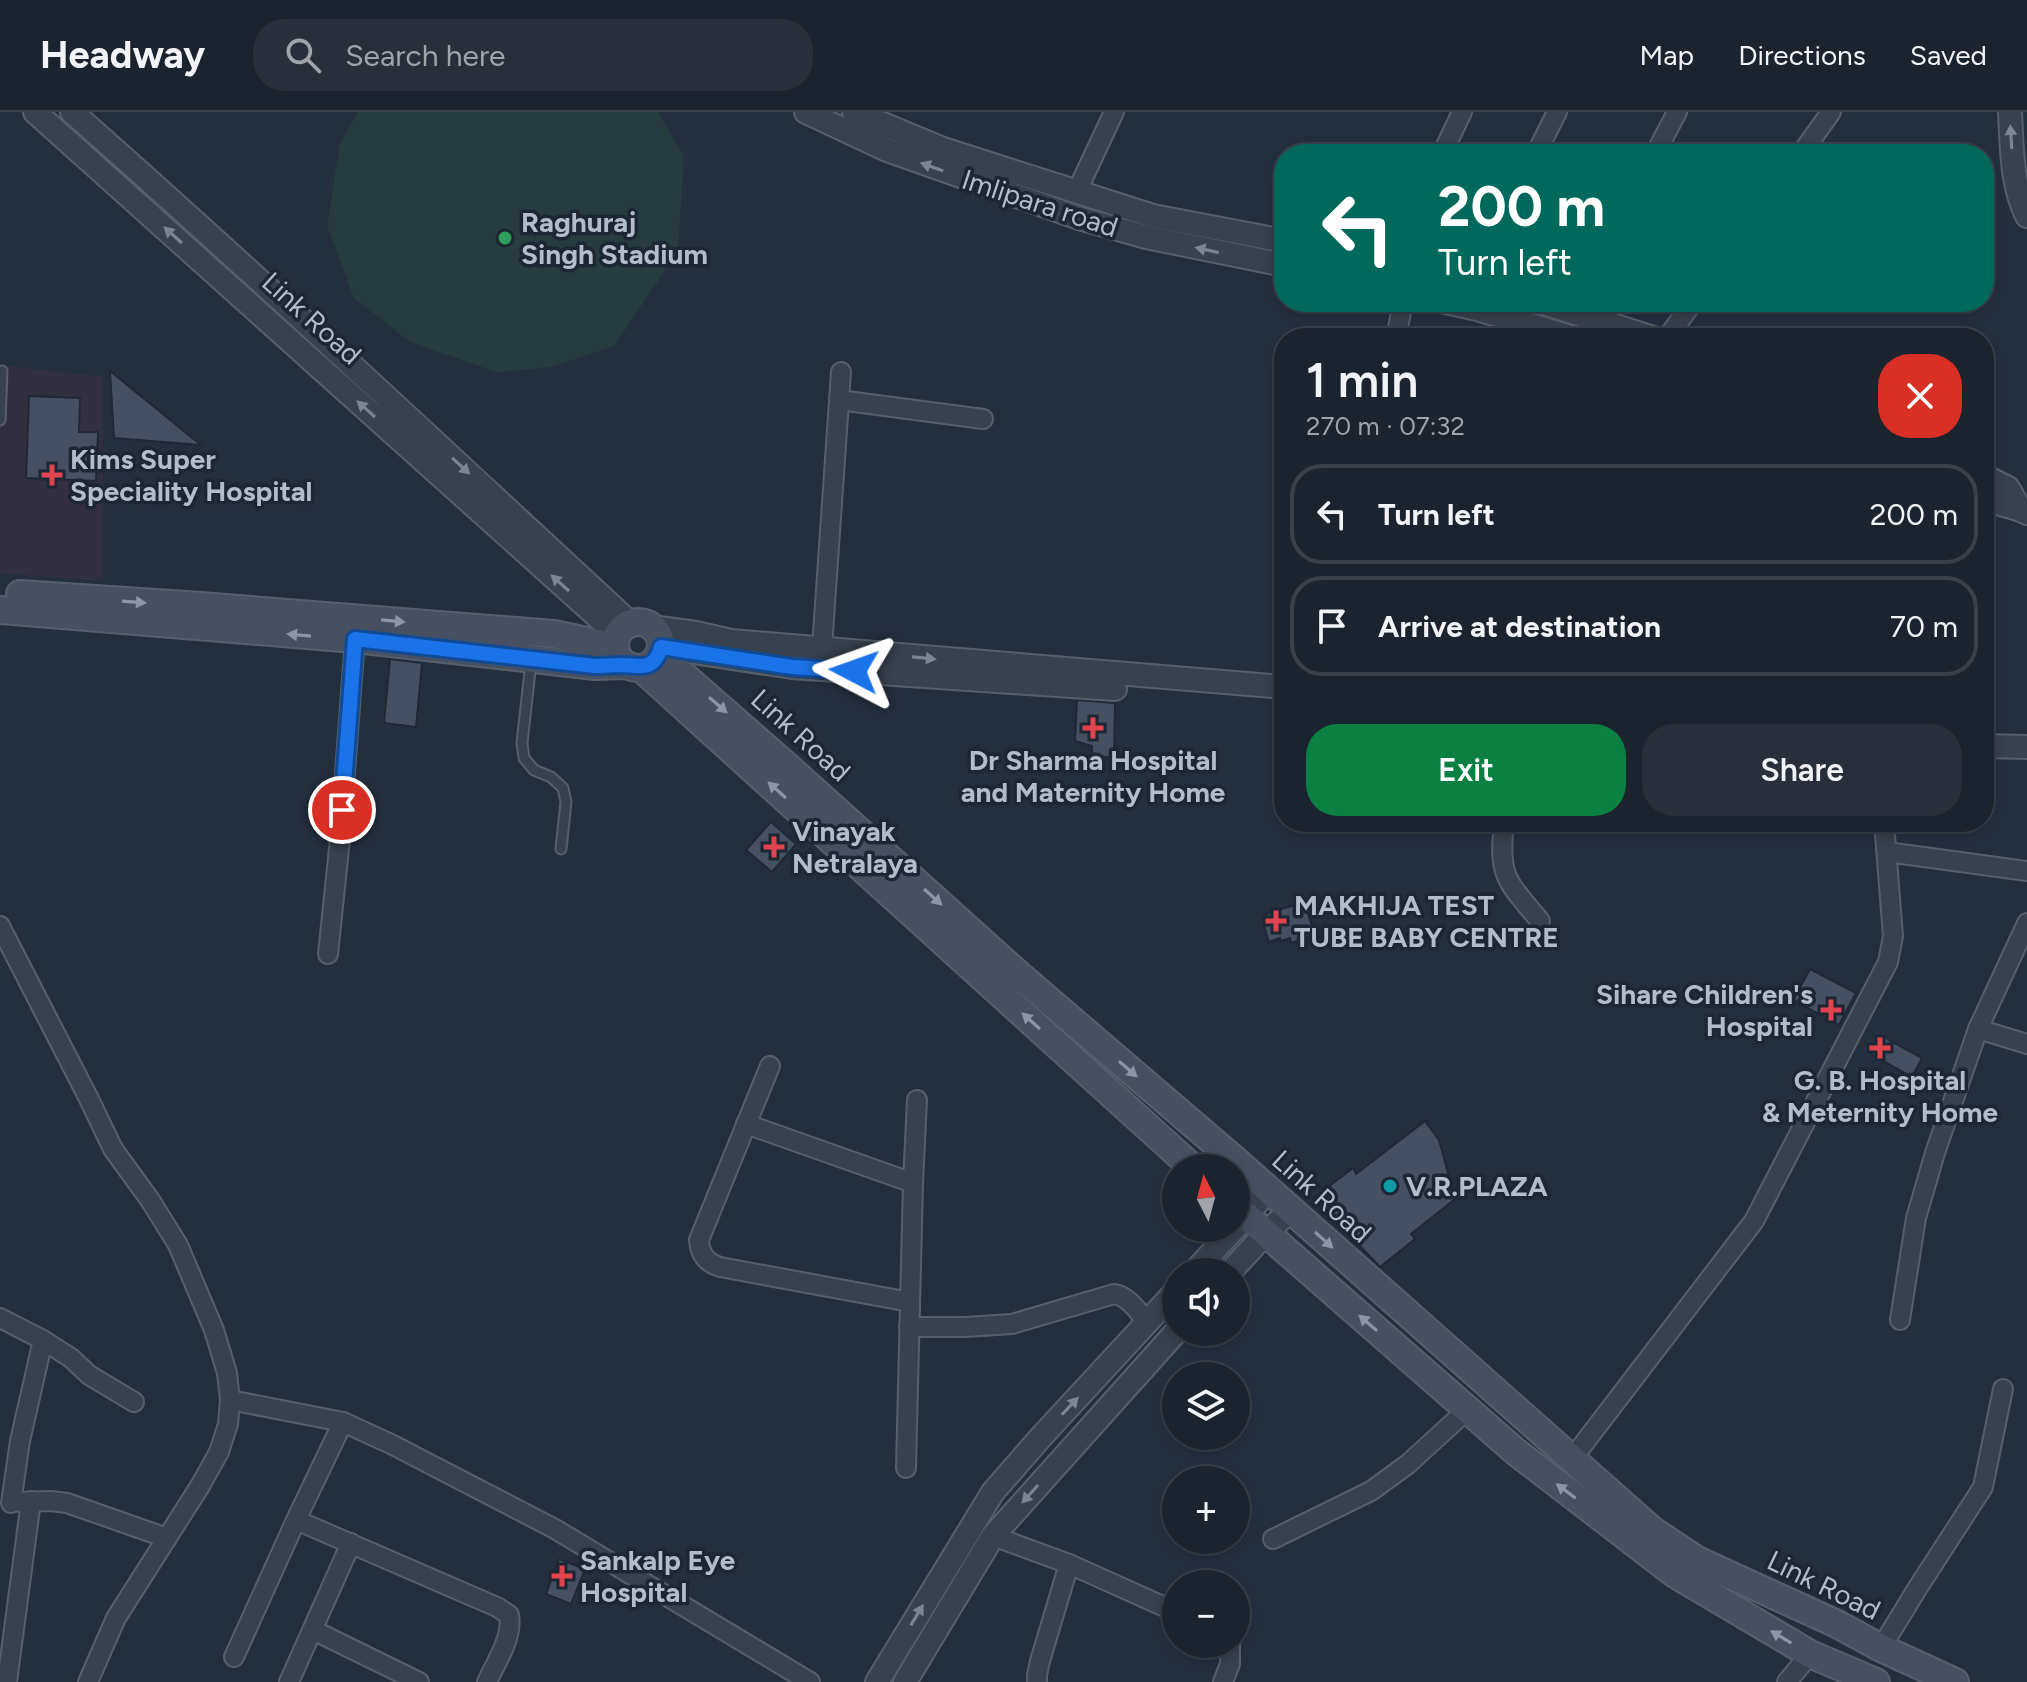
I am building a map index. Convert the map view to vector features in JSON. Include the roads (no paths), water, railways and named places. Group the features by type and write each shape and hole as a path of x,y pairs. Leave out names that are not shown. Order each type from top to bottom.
{"main road":[{"path":"0,593 201,606 532,646 595,666 638,646"},
{"path":"0,610 355,639 532,646"},
{"name":"Link Road","path":"638,646 1178,1154"},
{"name":"Link Road","path":"638,646 788,767 1018,974 1291,1210 1652,1530 1697,1560 1955,1682"},
{"path":"1250,1227 1516,1452 1675,1574 1810,1654 1876,1682"}],"street":[{"name":"Link Road","path":"35,112 638,646"},
{"name":"Link Road","path":"72,112 364,375 638,646"},
{"name":"Imlipara road","path":"806,112 887,150 1079,218 1146,237 1274,263"},
{"name":"Imlipara road","path":"854,112 943,149 1153,216 1274,239"},
{"path":"1077,191 1114,112"},
{"path":"1447,144 1462,112"},
{"path":"1541,144 1557,112"},
{"path":"1660,144 1677,112"},
{"path":"1808,144 1831,112"},
{"path":"2010,112 2014,172 2019,200 2027,216"},
{"path":"1487,312 1540,328"},
{"path":"1588,312 1628,328"},
{"path":"822,648 841,372"},
{"path":"839,400 983,419"},
{"path":"1994,481 2008,488 2024,511"},
{"path":"1994,503 2024,511"},
{"path":"638,646 696,633 731,641 1274,686"},
{"path":"328,954 355,639"},
{"path":"638,646 792,667 1274,699"},
{"path":"1994,732 2027,733"},
{"path":"1994,746 2027,747"},
{"path":"1503,832 1501,850 1506,879 1540,921"},
{"path":"1572,1459 1754,1221 1888,962 1893,936 1885,832"},
{"path":"1887,852 2027,871"},
{"path":"1900,1320 1916,1218 1935,1153 1978,1029 2027,923"},
{"path":"0,926 113,1149 178,1245 214,1330 227,1373 230,1400 228,1424 219,1452 116,1618 88,1682"},
{"path":"1978,1029 2027,1044"},
{"path":"770,1066 699,1240 705,1258 710,1264 720,1267 910,1302"},
{"path":"906,1468 917,1100"},
{"path":"746,1124 913,1183"},
{"path":"1250,1214 1268,1190"},
{"path":"1250,1220 1291,1210"},
{"path":"1208,1258 1224,1242"},
{"path":"909,1327 1012,1324 1114,1294 1126,1299 1147,1322"},
{"path":"877,1682 993,1492 1162,1306"},
{"path":"0,1318 43,1340 71,1358 97,1381 134,1402"},
{"path":"43,1340 5,1504 31,1501 67,1503 167,1538"},
{"path":"905,1682 993,1536 1163,1346"},
{"path":"1881,1648 1983,1487 2003,1389"},
{"path":"230,1400 343,1422 393,1445 555,1529 810,1682"},
{"path":"1273,1539 1371,1491 1408,1464 1467,1410"},
{"path":"234,1657 343,1422"},
{"path":"7,1682 5,1657 31,1501"},
{"path":"296,1520 497,1607 509,1615 511,1625 508,1638 487,1682"},
{"path":"993,1536 1069,1564 1162,1606"},
{"path":"289,1682 351,1543"},
{"path":"1037,1682 1040,1661 1069,1564"},
{"path":"313,1630 419,1682"},
{"path":"1787,1682 1810,1654"},
{"path":"1223,1682 1230,1658"}],"lane":[{"path":"0,420 2,371"},
{"path":"532,646 522,743 524,758 534,770 551,777 563,788 566,802 561,849"}],"place":[{"name":"Raghuraj Singh Stadium","path":"505,238"},
{"name":"Kims Super Speciality Hospital","path":"52,475"},
{"name":"Dr Sharma Hospital and Maternity Home","path":"1093,728"},
{"name":"Vinayak Netralaya","path":"774,847"},
{"name":"MAKHIJA TEST TUBE BABY CENTRE","path":"1276,921"},
{"name":"Sihare Children's Hospital","path":"1831,1010"},
{"name":"G. B. Hospital & Meternity Home","path":"1880,1048"},
{"name":"V.R.PLAZA","path":"1390,1186"},
{"name":"Sankalp Eye Hospital","path":"562,1576"}]}
